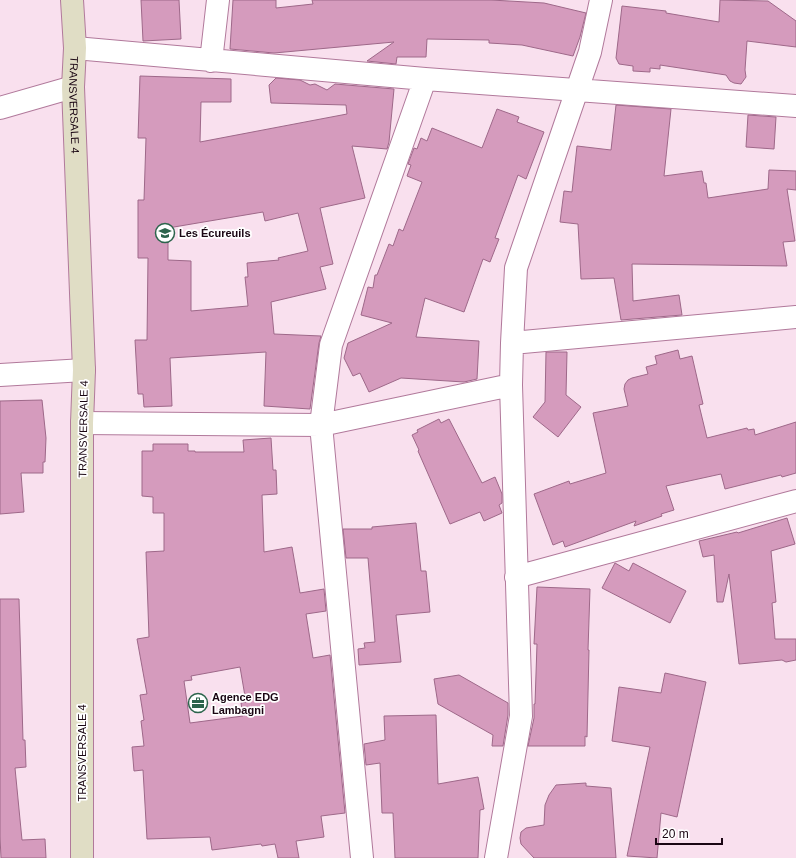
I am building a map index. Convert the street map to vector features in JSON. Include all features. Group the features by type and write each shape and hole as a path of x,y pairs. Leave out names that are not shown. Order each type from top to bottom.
{"main road":[{"name":"TRANSVERSALE 4","path":"72,0 75,48 72,87 84,370 82,423 82,858"}],"street":[{"path":"211,61 218,0"},
{"path":"496,858 521,716 511,384 516,268 590,52 600,0"},
{"path":"75,48 425,79 796,106"},
{"path":"362,858 321,425 331,345 425,79"},
{"path":"0,108 72,87"},
{"path":"512,343 796,317"},
{"path":"0,375 84,370"},
{"path":"82,423 321,425 511,384"},
{"path":"516,577 796,501"}],"building":[{"path":"141,0 179,0 181,39 143,41"},
{"path":"233,0 276,0 276,8 313,4 312,0 491,0 544,3 586,13 580,37 573,56 522,45 489,43 489,40 427,39 426,57 397,57 396,64 367,61 394,42 274,53 230,49"},
{"path":"720,0 768,1 796,21 796,47 747,41 746,77 741,84 730,81 726,75 660,65 660,69 650,68 650,72 633,71 633,66 619,64 616,58 622,6 666,11 666,13 719,22"},
{"path":"140,76 231,79 231,102 201,102 200,142 347,114 346,105 271,103 269,85 276,78 300,80 310,85 315,84 327,90 335,84 394,89 387,149 352,146 365,198 320,208 333,264 320,267 326,289 271,302 274,334 321,336 310,409 264,406 266,352 170,358 172,406 144,407 143,394 138,394 135,340 147,340 148,258 138,258 138,200 144,200 146,138 138,138","holes":["263,212 265,221 298,213 308,251 278,258 279,260 247,263 248,277 245,277 248,306 191,311 191,261 168,260 168,228"]},
{"path":"616,105 671,109 664,176 702,171 704,183 706,183 708,198 768,189 769,170 796,171 796,190 787,189 795,241 783,242 787,266 632,264 633,301 679,295 682,315 621,320 614,278 581,279 578,224 560,222 564,191 572,192 577,146 611,150"},
{"path":"497,109 519,117 517,122 544,132 526,179 518,175 495,238 499,239 490,262 483,259 464,312 425,298 416,337 479,341 477,379 464,382 401,378 369,392 360,373 353,376 344,358 348,343 392,323 361,315 368,287 373,288 375,275 377,275 389,244 393,246 399,229 403,231 422,182 407,176 411,165 408,164 414,148 417,149 421,138 427,141 432,128 482,148"},
{"path":"748,115 776,117 774,149 746,147"},
{"path":"678,350 680,359 692,356 703,404 699,405 707,438 747,428 748,430 754,429 755,435 796,422 796,473 782,477 781,475 725,489 721,474 666,486 674,510 634,526 636,521 565,547 563,541 553,545 534,494 569,481 570,484 606,473 593,413 628,406 624,389 628,380 648,374 646,367 657,364 655,356"},
{"path":"546,352 567,352 566,395 581,407 558,437 533,417 545,402"},
{"path":"42,400 46,438 43,473 21,473 24,512 0,514 0,401"},
{"path":"439,419 441,423 449,419 482,483 495,477 502,494 502,503 499,505 502,513 484,521 480,512 450,524 412,435 418,432 417,430"},
{"path":"271,438 273,470 276,470 277,494 262,495 264,552 292,547 300,593 324,589 326,611 306,614 313,658 330,655 345,813 321,816 324,837 296,841 299,858 278,858 275,844 262,846 261,844 212,850 210,837 147,839 143,770 134,771 132,747 144,746 141,721 144,720 140,695 147,694 137,639 149,637 146,552 164,551 164,513 153,513 153,497 142,496 142,451 153,451 153,444 188,444 188,451 195,452 244,452 243,440","holes":["240,667 246,702 241,703 243,716 190,723 184,681 192,680 191,676"]},
{"path":"787,518 795,544 771,551 776,602 772,603 775,639 796,639 796,660 786,662 782,660 739,664 729,574 723,602 717,602 714,555 703,557 699,541 738,533"},
{"path":"416,523 421,571 426,571 430,612 396,615 401,662 359,665 358,649 365,648 364,643 375,642 368,558 346,558 343,529 372,529 372,527"},
{"path":"615,563 629,571 633,563 686,591 670,623 602,588"},
{"path":"537,587 590,589 587,737 585,736 585,746 528,746 534,718 535,704 537,644 534,644"},
{"path":"0,599 19,599 23,740 25,740 26,767 15,768 22,840 45,839 46,858 1,858"},
{"path":"665,673 706,682 677,817 661,813 657,858 627,856 650,747 612,741 619,687 661,693"},
{"path":"459,675 508,703 508,715 503,746 492,746 493,735 438,704 434,679"},
{"path":"436,715 438,784 478,777 484,809 480,810 478,858 395,858 393,813 382,813 380,763 366,765 364,744 385,740 384,716"},
{"path":"586,783 586,786 611,788 616,858 534,858 521,844 521,832 526,828 544,825 545,805 549,795 556,785"}],"place":[{"name":"Les Écureuils","path":"165,233"},
{"name":"Agence EDG Lambagni","path":"198,703"}]}
